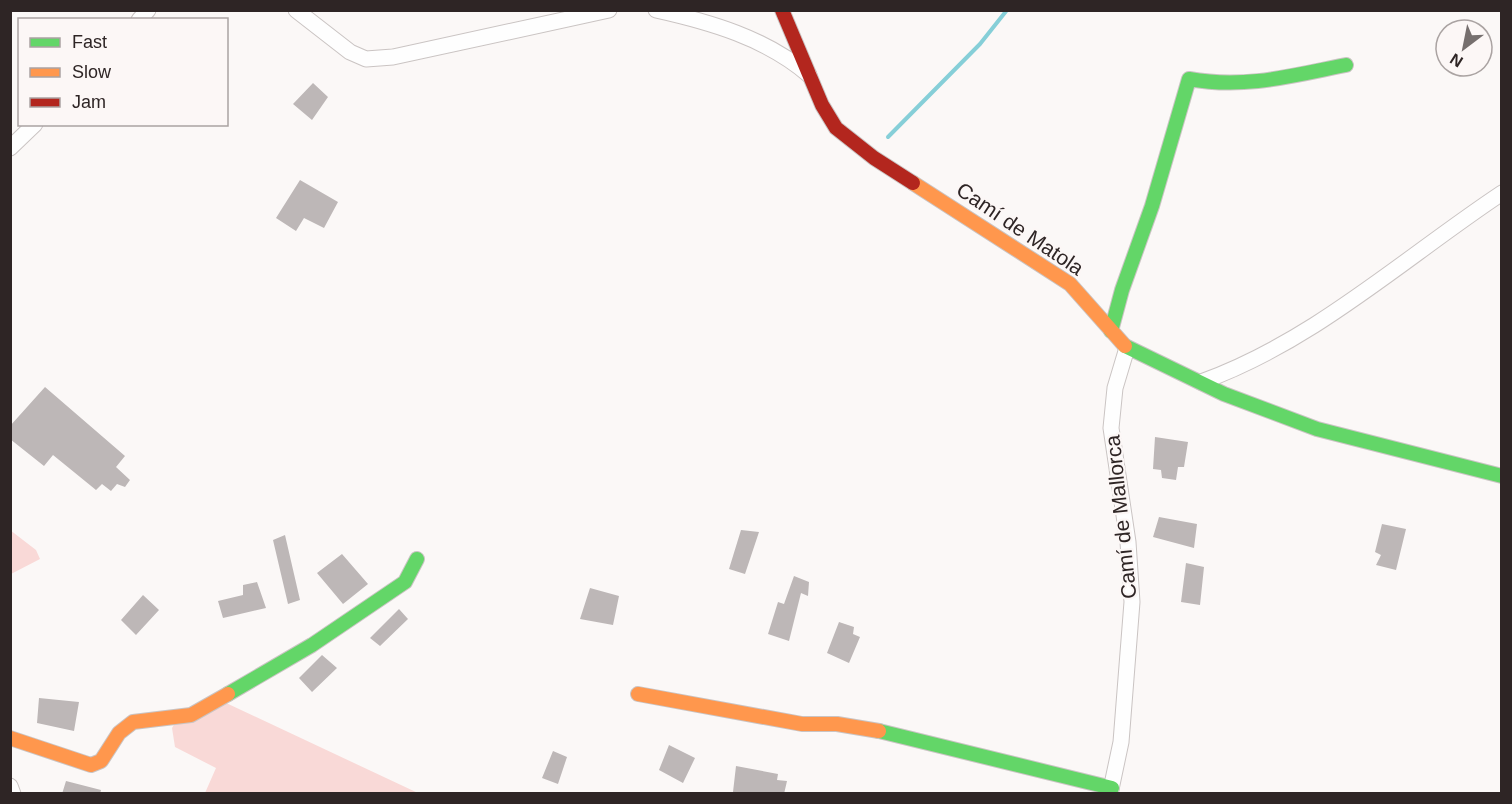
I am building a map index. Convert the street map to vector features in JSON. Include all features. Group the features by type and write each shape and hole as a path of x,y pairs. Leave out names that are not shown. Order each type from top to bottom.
{"street":[{"path":"296,10 350,52 366,59 393,57 609,10"},
{"path":"656,10 688,17 754,39 790,58 813,79"},
{"name":"Camí de Matola","path":"782,10 822,105 836,128 874,158 1070,284 1127,348 1201,382 1317,429 1502,476"},
{"path":"1111,331 1122,290 1152,206 1189,79 1216,84 1253,84 1346,65"},
{"path":"10,148 32,126"},
{"path":"1201,382 1228,373 1304,330 1402,266 1502,193"},
{"name":"Camí de Mallorca","path":"1111,791 1121,742 1132,602 1128,542 1111,428 1115,388 1127,348"},
{"path":"10,738 90,765 101,761 118,733 133,722 191,715 312,645 405,582 417,559"},
{"path":"638,694 802,724 837,724 886,732 1111,791"},
{"path":"10,786 13,794"}],"shaded area":[{"path":"10,530 36,550 40,559 11,574"},
{"path":"224,702 418,793 205,793 216,768 175,747 172,728 177,720"}],"building":[{"path":"313,83 328,97 312,120 293,104"},
{"path":"300,180 338,202 324,228 304,218 296,231 276,218"},
{"path":"45,387 125,456 116,467 130,480 125,487 117,484 111,491 102,484 96,490 53,455 44,466 10,439 10,426"},
{"path":"1155,437 1188,442 1184,467 1178,467 1176,480 1162,478 1161,470 1153,469"},
{"path":"1159,517 1197,524 1194,548 1153,537"},
{"path":"1382,524 1406,529 1396,570 1376,565 1381,555 1375,552"},
{"path":"741,530 759,532 745,574 729,569"},
{"path":"285,535 300,600 288,604 273,540"},
{"path":"342,554 368,584 343,604 317,573"},
{"path":"1186,563 1204,567 1200,605 1181,602"},
{"path":"794,576 809,582 808,596 801,593 789,641 768,634 778,602 784,604"},
{"path":"257,582 266,608 223,618 218,601 243,595 243,585"},
{"path":"590,588 619,596 613,625 580,619"},
{"path":"143,595 159,610 136,635 121,620"},
{"path":"399,609 408,619 380,646 370,638"},
{"path":"839,622 854,627 853,634 860,637 849,663 827,653"},
{"path":"322,655 337,668 312,692 299,678"},
{"path":"39,698 79,702 74,731 37,723"},
{"path":"669,745 695,758 683,783 659,770"},
{"path":"553,751 567,757 558,784 542,778"},
{"path":"736,766 778,774 777,780 787,781 784,794 733,792"},
{"path":"66,781 101,790 100,794 62,794"}],"waterway":[{"path":"888,137 980,44 1007,10"}],"traffic: fast":[{"path":"1111,331 1122,290 1152,206 1189,79 1229,83 1249,82 1346,65"},
{"path":"1125,346 1224,394 1317,429 1502,476"},
{"path":"228,694 312,645 405,582 417,559"},
{"path":"879,731 1112,788"}],"traffic: slow":[{"path":"913,183 1070,284 1125,346"},
{"path":"10,738 91,765 101,761 119,733 133,722 191,715 228,694"},
{"path":"638,694 802,724 837,724 879,731"}],"traffic: jam":[{"path":"782,10 822,105 836,128 874,158 913,183"}]}
